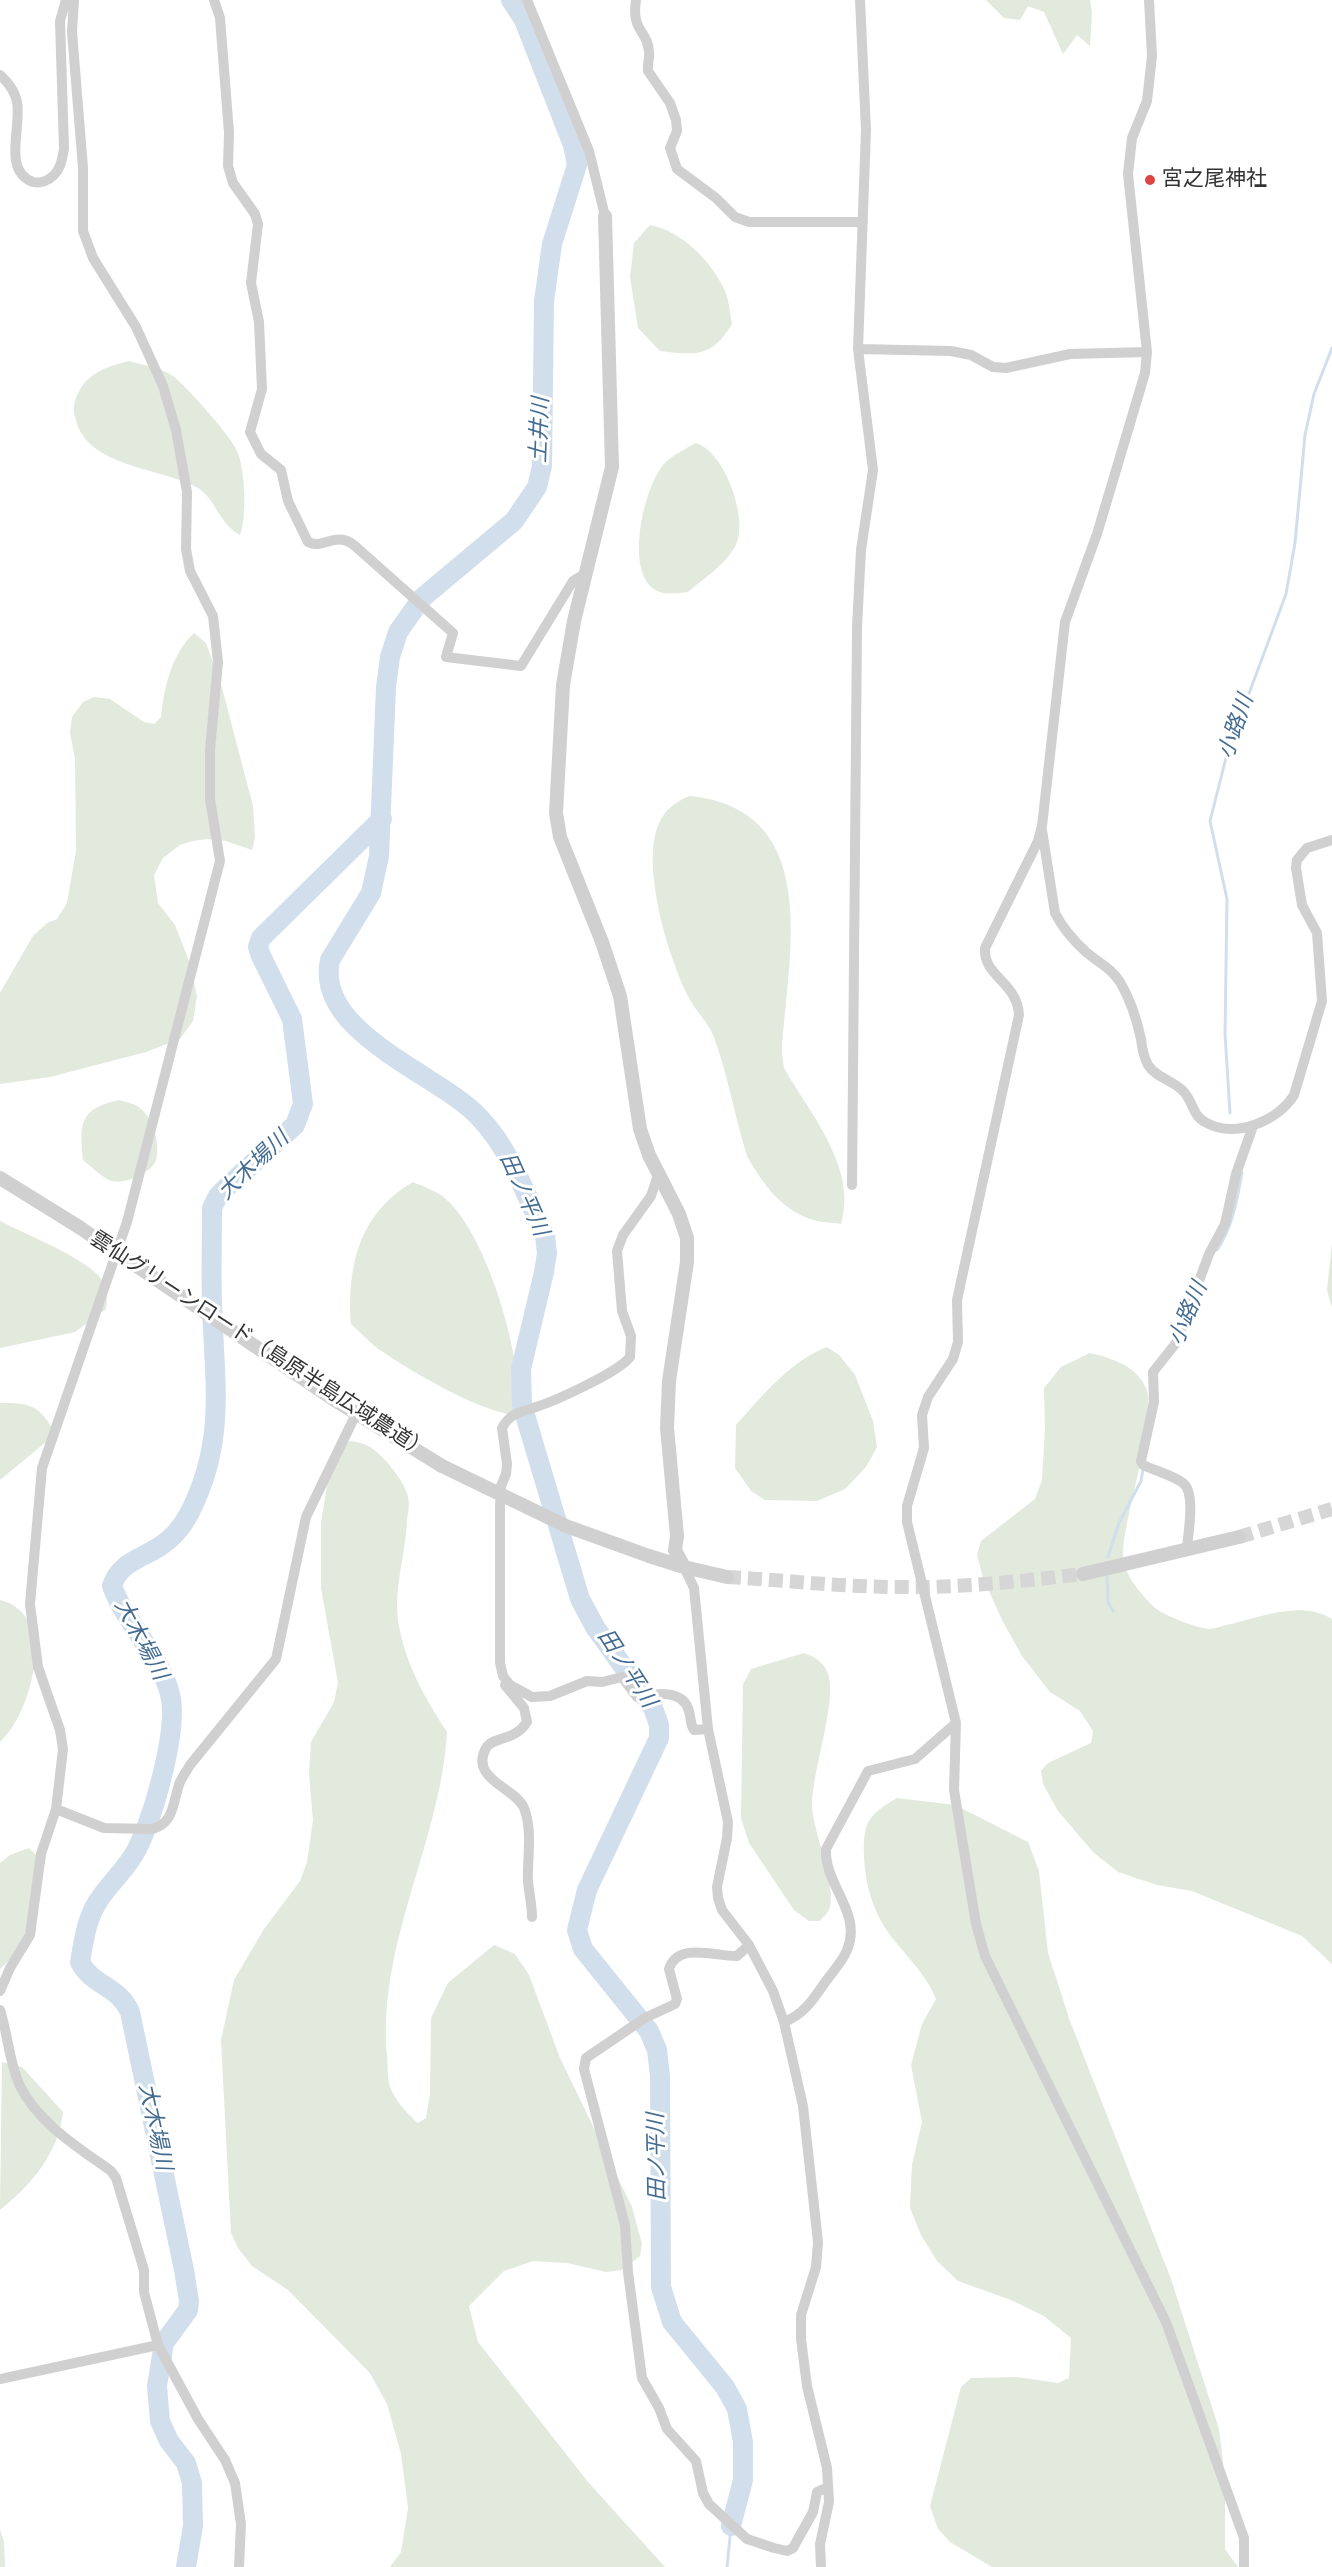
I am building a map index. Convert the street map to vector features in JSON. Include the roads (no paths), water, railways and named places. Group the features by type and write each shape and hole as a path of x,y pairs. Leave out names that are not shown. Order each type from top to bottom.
{"street":[{"path":"0,75 15,92 18,105 16,164 20,174 37,183 45,181 59,169 64,149 60,21 66,0"},
{"path":"0,1991 10,1968 30,1935 40,1854 56,1809 63,1749 60,1730 39,1667 30,1604 42,1468 127,1222 220,861 210,799 210,750 218,662 213,616 190,571 186,549 187,492 176,430 163,386 136,327 93,258 83,231 83,168 72,32 74,0"},
{"path":"214,0 220,18 229,133 228,166 233,183 255,214 258,224 251,283 260,322 262,389 250,425 254,443 268,462 282,470 288,501 310,544 339,538 348,540 453,633 446,657 521,666 573,581 586,573"},
{"path":"527,0 589,151 604,216 612,467 574,621 563,685 556,813 560,837 602,942 620,996 640,1129 658,1175 679,1214 687,1238 687,1262 669,1381 667,1428 677,1536 675,1550 694,1588 708,1729 727,1806 727,1839 717,1887 718,1898 722,1910 749,1945 774,1991 784,2022 803,2106 818,2242 816,2267 801,2315 801,2339 807,2386 827,2468 829,2502 820,2544 821,2567"},
{"path":"636,0 634,15 636,25 647,42 650,53 646,63 648,71 670,103 676,120 676,131 670,148 677,169 741,221 863,222"},
{"path":"852,1185 856,627 861,550 873,470 858,349 866,130 860,0"},
{"path":"1149,0 1152,25 1150,79 1147,101 1132,138 1128,174 1147,352 1145,373 1101,523 1065,622 1042,826 1038,841 985,948 984,957 989,967 1014,993 1019,1015 957,1300 958,1342 953,1359 928,1397 922,1415 924,1448 907,1506 907,1522 918,1575 956,1724 954,1790 976,1924 985,1956 1016,2024 1137,2258 1166,2322 1244,2538 1244,2567"},
{"path":"858,349 951,351 971,355 993,367 1006,368 1070,354 1147,352"},
{"path":"1042,826 1058,918 1087,952 1108,966 1120,982 1130,1003 1148,1066 1156,1075 1185,1092 1195,1112 1204,1122 1221,1128 1253,1126 1264,1122 1286,1106 1294,1095 1322,1001 1317,933 1302,905 1296,868 1298,860 1307,848 1332,840"},
{"path":"1187,1548 1190,1500 1188,1489 1183,1484 1143,1466 1141,1461 1154,1402 1153,1372 1176,1344 1209,1254 1225,1224 1236,1174 1253,1126"},
{"path":"532,1917 528,1882 529,1835 524,1809 516,1797 496,1784 484,1767 485,1749 490,1743 514,1736 527,1722 524,1708 504,1684 503,1676 500,1506 501,1486 507,1464 502,1428 510,1416 616,1370 630,1357 630,1336 622,1311 617,1251 622,1235 651,1196 658,1175"},
{"name":"雲仙グリーンロード（島原半島広域農道）","path":"0,1178 80,1227 333,1400 442,1466 566,1526 649,1556 727,1577"},
{"path":"56,1809 92,1826 153,1829 160,1827 168,1820 180,1781 190,1765 276,1659 306,1516 356,1414"},
{"path":"1083,1574 1239,1537"},
{"path":"503,1676 520,1692 542,1697 587,1681 602,1682 622,1677 643,1696 664,1694 682,1699 687,1705 694,1730 708,1729"},
{"path":"784,2022 805,2010 847,1951 851,1934 851,1919 829,1876 825,1861 826,1849 863,1777 877,1767 915,1759 956,1724"},
{"path":"749,1945 737,1956 697,1952 675,1959 669,1969 677,2000 675,2004 641,2020 586,2058 584,2069 625,2225 628,2272 642,2378 659,2408 667,2429 696,2461 705,2499 747,2539 774,2548 790,2550 813,2512 817,2492 828,2487"},
{"path":"0,2010 20,2085 33,2108 70,2142 116,2178 144,2270 144,2292 158,2346 198,2419 225,2460 236,2483 241,2524 239,2567"},
{"path":"0,2379 158,2346"}],"waterway":[{"name":"田ノ平川","path":"511,0 524,20 573,145 577,165 552,244 544,301 542,466 537,487 514,521 422,598 398,632 390,657 386,687 379,856 371,893 330,960 330,986 341,1009 360,1030 384,1050 460,1101 479,1117 500,1143 545,1236 547,1253 544,1272 521,1369 522,1405 580,1599 595,1627 653,1708 659,1725 659,1738 587,1890 577,1930 583,1949 649,2031 657,2050 660,2076 661,2287 672,2322 725,2387 737,2409 743,2442 743,2480 731,2526"},
{"name":"小路川","path":"1230,1113 1225,1034 1227,899 1210,821 1228,750 1286,594 1295,543 1305,435 1314,394 1332,348"},
{"name":"大木場川","path":"186,2567 193,2526 192,2483 186,2463 169,2441 160,2421 157,2386 164,2343 188,2310 189,2301 184,2270 130,2012 119,1996 91,1976 80,1962 92,1912 133,1856 143,1835 163,1773 171,1728 172,1709 165,1680 112,1586 115,1578 125,1567 164,1544 180,1528 201,1487 209,1461 216,1410 212,1208 218,1196 295,1125 303,1104 292,1019 261,956 258,947 261,938 382,819"},
{"name":"小路川","path":"1217,1250 1231,1222 1242,1172"},
{"name":"小路川","path":"1108,1557 1119,1523 1141,1481 1143,1469"},
{"name":"小路川","path":"1107,1576 1108,1602 1113,1611"},
{"name":"田ノ平川","path":"727,2567 731,2527"}],"tunnel":[{"path":"1239,1537 1332,1509"},
{"path":"727,1577 857,1586 923,1587 992,1584 1083,1574"}],"place":[{"name":"宮之尾神社","path":"1150,180"}],"water label":[{"name":"土井川","path":"541,430"}]}
